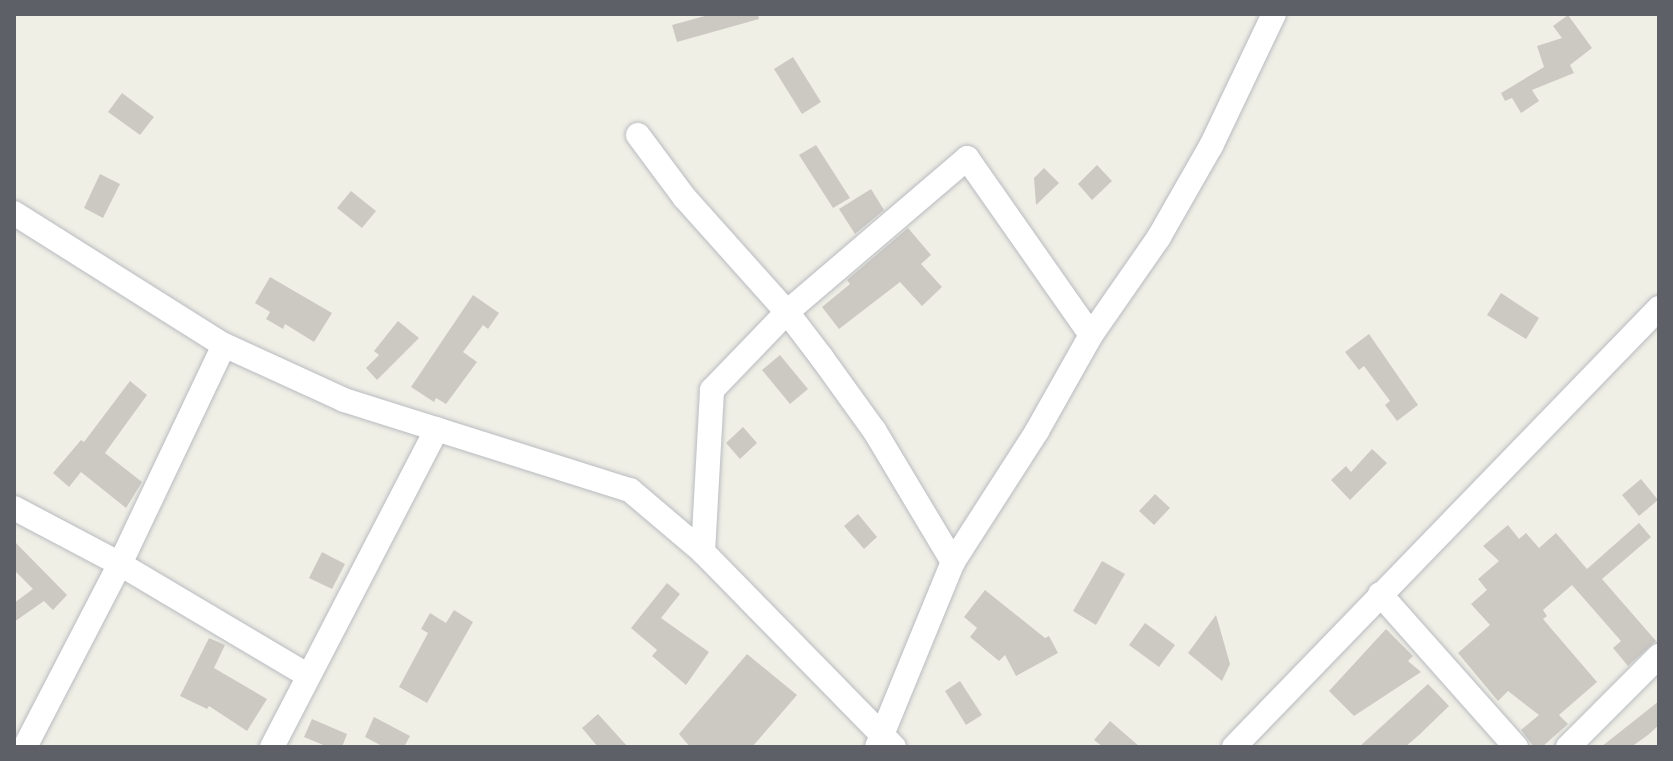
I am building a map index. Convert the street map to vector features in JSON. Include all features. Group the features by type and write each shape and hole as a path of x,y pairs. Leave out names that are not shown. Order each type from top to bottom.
{"street":[{"path":"14,213 224,345 344,400 630,490 703,552 884,743 953,562 1037,431 1091,335 1159,237 1211,146 1274,14"},
{"path":"638,135 684,197 787,312 874,430 953,562"},
{"path":"703,552 712,390 787,312 967,158 1091,335"},
{"path":"1234,747 1659,308"},
{"path":"25,747 120,564 224,345"},
{"path":"272,747 437,429"},
{"path":"14,508 120,564 307,675"},
{"path":"1380,594 1516,747"},
{"path":"1568,747 1659,656"}],"building":[{"path":"712,14 758,14 759,19 677,42 672,25"},
{"path":"1568,15 1592,48 1570,65 1574,73 1532,90 1539,101 1521,113 1512,98 1505,101 1501,93 1544,67 1537,46 1562,38 1553,26"},
{"path":"793,57 821,102 802,114 774,69"},
{"path":"122,93 154,117 140,135 108,112"},
{"path":"816,145 850,198 833,208 799,155"},
{"path":"1097,165 1112,181 1092,200 1078,184"},
{"path":"1044,168 1059,183 1036,205 1034,178"},
{"path":"100,174 120,184 103,218 84,208"},
{"path":"871,189 884,210 855,234 839,209"},
{"path":"351,191 376,211 362,228 337,208"},
{"path":"908,228 931,255 921,264 942,287 922,306 900,282 839,329 822,307 850,284 847,280"},
{"path":"270,277 332,313 314,342 285,324 283,329 266,319 270,312 255,303"},
{"path":"1501,293 1539,318 1526,339 1487,315"},
{"path":"473,295 499,313 488,329 483,325 463,352 477,362 446,404 436,398 434,402 411,387"},
{"path":"398,321 419,338 377,380 366,368 379,355 374,351"},
{"path":"1369,334 1418,405 1397,421 1385,405 1390,401 1364,366 1359,370 1345,352"},
{"path":"780,355 808,389 790,404 762,370"},
{"path":"130,381 147,395 105,453 142,482 126,508 81,472 69,487 53,473 81,440 84,442"},
{"path":"743,427 757,443 740,459 726,443"},
{"path":"1372,449 1387,463 1350,500 1331,480 1346,466 1351,472"},
{"path":"1641,479 1658,500 1639,516 1622,495"},
{"path":"1155,494 1170,508 1154,525 1139,511"},
{"path":"858,514 877,537 864,549 844,526"},
{"path":"1639,523 1651,537 1602,579 1656,641 1628,666 1613,648 1621,641 1572,585 1543,610 1547,616 1543,619 1597,682 1559,715 1568,724 1542,747 1534,747 1521,730 1539,715 1508,691 1498,701 1458,653 1490,625 1471,604 1487,590 1478,579 1499,561 1483,546 1508,525 1519,539 1526,533 1539,548 1556,533 1587,569"},
{"path":"14,541 67,595 53,610 44,601 14,622 14,603 33,589 14,570"},
{"path":"322,552 345,564 332,589 309,578"},
{"path":"1102,561 1125,574 1096,625 1073,611"},
{"path":"667,583 680,594 661,618 709,652 686,685 652,656 657,650 631,628"},
{"path":"985,590 1045,638 1049,636 1058,653 1016,676 1005,655 999,661 970,637 977,628 964,617"},
{"path":"454,610 473,622 427,703 399,687 428,633 421,629 430,613 446,623"},
{"path":"1216,615 1230,664 1222,681 1188,653"},
{"path":"1145,623 1175,645 1159,667 1129,645"},
{"path":"1386,629 1413,656 1408,661 1421,672 1354,716 1329,691"},
{"path":"209,638 225,645 214,668 267,699 247,731 209,706 207,709 180,696"},
{"path":"747,654 797,695 752,747 690,747 679,734"},
{"path":"960,681 982,715 966,725 945,691"},
{"path":"1428,684 1449,706 1419,735 1405,747 1359,747"},
{"path":"1659,701 1659,725 1648,735 1631,747 1601,747"},
{"path":"598,714 628,747 598,747 582,728"},
{"path":"374,717 410,736 404,747 384,747 365,737"},
{"path":"312,719 347,734 342,747 328,747 304,737"},
{"path":"1110,721 1140,747 1103,747 1094,740"}]}
